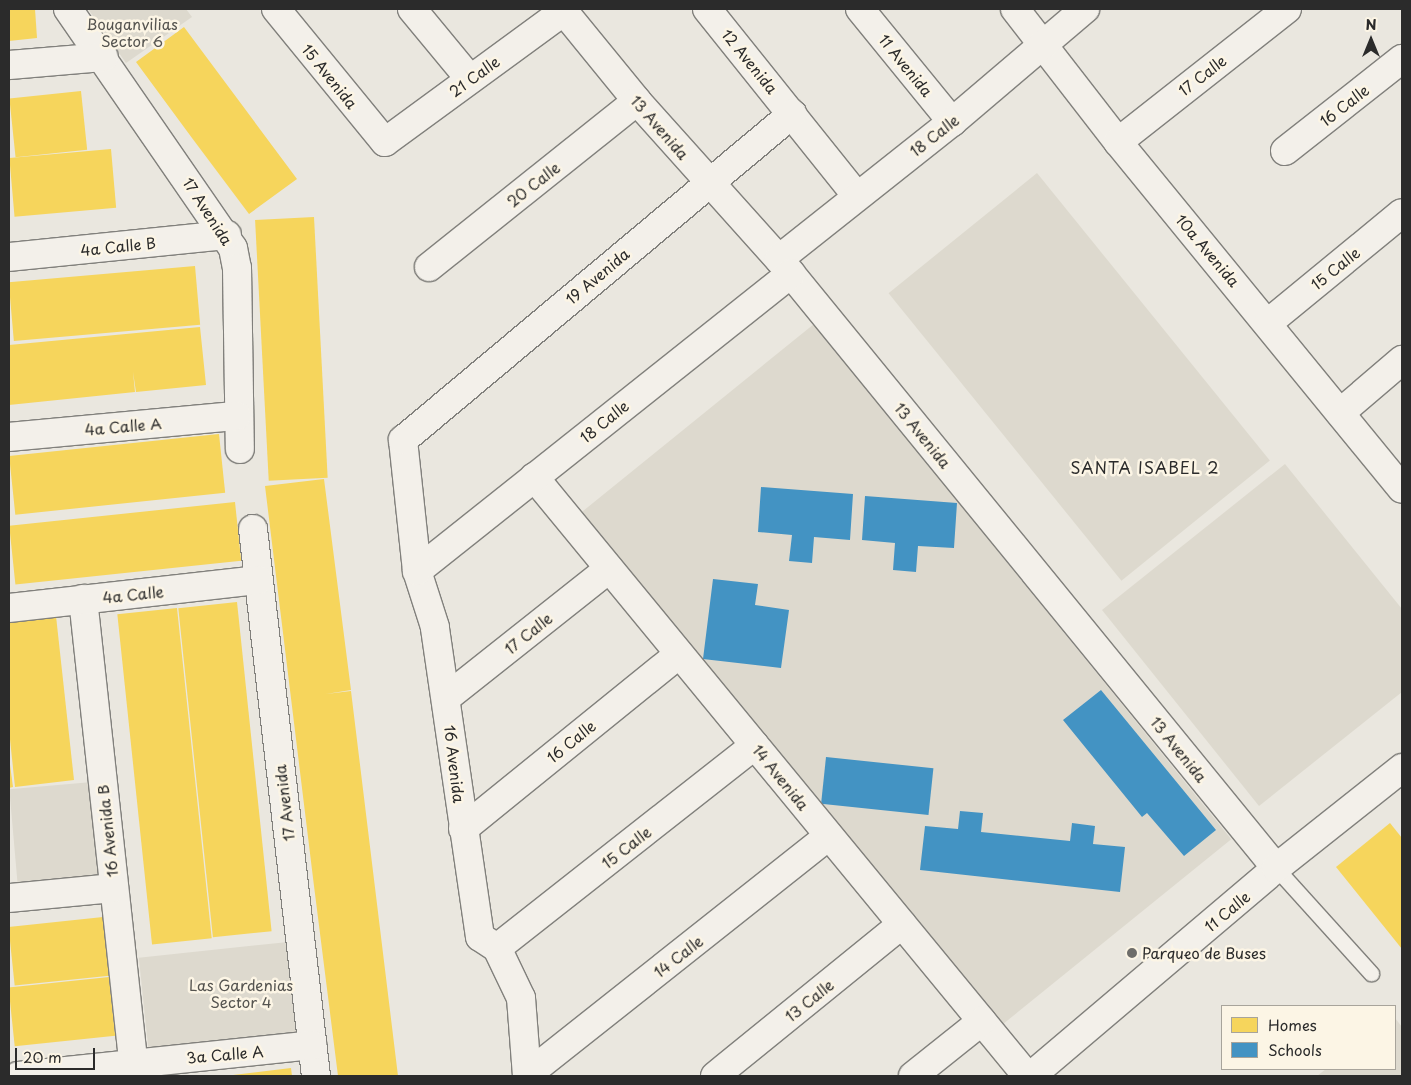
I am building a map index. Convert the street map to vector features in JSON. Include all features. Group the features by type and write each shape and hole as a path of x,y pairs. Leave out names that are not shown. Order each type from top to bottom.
{"street":[{"name":"17 Avenida","path":"68,9 104,57 227,235 238,268 238,416 240,449"},
{"name":"15 Avenida","path":"276,9 385,142"},
{"path":"412,9 470,79"},
{"name":"12 Avenida","path":"707,9 856,196"},
{"name":"11 Avenida","path":"860,9 952,122"},
{"name":"10a Avenida","path":"1015,9 1118,142 1402,489"},
{"name":"18 Calle","path":"417,571 534,477 785,266 856,196 952,122 1085,9"},
{"name":"17 Calle","path":"1118,142 1286,9"},
{"name":"21 Calle","path":"385,142 563,10"},
{"name":"13 Avenida","path":"563,10 637,101 785,266 1276,868"},
{"path":"9,65 104,57"},
{"name":"16 Calle","path":"1285,151 1402,59"},
{"name":"20 Calle","path":"428,267 637,101"},
{"name":"19 Avenida","path":"403,440 708,182 792,114"},
{"name":"15 Calle","path":"1268,323 1402,213"},
{"name":"4a Calle B","path":"9,257 227,235"},
{"path":"1340,413 1402,360"},
{"name":"4a Calle A","path":"9,437 238,416"},
{"name":"16 Avenida","path":"403,440 417,571 435,627 480,937 497,948 521,998 527,1076"},
{"name":"14 Avenida","path":"534,477 1029,1076"},
{"name":"17 Avenida","path":"252,529 316,1076"},
{"name":"17 Calle","path":"446,698 609,568"},
{"name":"4a Calle","path":"9,608 258,580"},
{"name":"16 Avenida B","path":"83,599 133,1062"},
{"name":"16 Calle","path":"463,829 679,654"},
{"name":"15 Calle","path":"497,948 755,745"},
{"name":"11 Calle","path":"1029,1076 1276,868 1402,768"},
{"name":"14 Calle","path":"527,1076 830,836"},
{"path":"9,898 113,888"},
{"name":"13 Calle","path":"715,1076 902,924"},
{"path":"913,1076 982,1021"},
{"name":"3a Calle A","path":"18,1076 133,1062 312,1046"}],"lane":[{"path":"1276,868 1371,973"}],"shaded area":[{"name":"Bouganvilias Sector 6","path":"88,9 186,9 192,17 126,63"},
{"path":"1037,173 1270,461 1121,581 889,293"},
{"path":"814,324 1231,839 993,1032 575,517"},
{"path":"1285,464 1402,609 1402,692 1259,806 1102,610"},
{"path":"92,782 100,877 18,884 9,789"},
{"name":"Las Gardenias Sector 4","path":"288,942 298,1033 148,1048 139,958"},
{"path":"1396,1019 1402,1027 1402,1076 1317,1076 1325,1070 1396,1070"}],"building: Homes":[{"path":"9,9 35,9 37,38 9,41"},
{"path":"184,27 297,179 249,214 136,62"},
{"path":"81,91 87,150 16,157 9,99"},
{"path":"111,149 116,208 15,217 9,158"},
{"path":"314,217 328,478 269,481 255,220"},
{"path":"195,266 200,325 14,341 9,282"},
{"path":"200,327 206,385 136,392 133,372 135,392 9,405 9,345"},
{"path":"219,434 225,493 15,515 9,456"},
{"path":"324,479 351,690 326,694 351,691 398,1076 338,1076 314,886 265,486"},
{"path":"235,502 241,561 15,584 9,526"},
{"path":"237,602 272,931 213,937 178,608"},
{"path":"177,608 212,938 152,944 117,614"},
{"path":"56,616 74,780 15,787 9,730 9,621"},
{"path":"9,757 13,787 9,788"},
{"path":"1390,823 1402,838 1402,949 1336,867"},
{"path":"103,917 109,976 15,986 9,927"},
{"path":"109,977 115,1036 15,1046 9,988"},
{"path":"291,1068 292,1076 233,1076 233,1075"}],"building: Schools":[{"path":"761,487 853,494 850,540 814,537 812,563 789,561 792,535 758,532"},
{"path":"865,496 957,503 954,548 918,546 916,572 893,570 895,543 862,540"},
{"path":"713,579 758,584 755,605 789,610 781,668 703,659"},
{"path":"1101,690 1216,830 1184,856 1147,813 1142,817 1063,720"},
{"path":"826,757 933,768 928,815 821,804"},
{"path":"960,811 983,813 981,832 1070,841 1072,823 1095,826 1093,844 1125,847 1120,892 920,870 925,826 958,829"}],"place":[{"name":"Parqueo de Buses","path":"1132,953"}],"district":[{"name":"SANTA ISABEL 2","path":"1145,467"}]}
